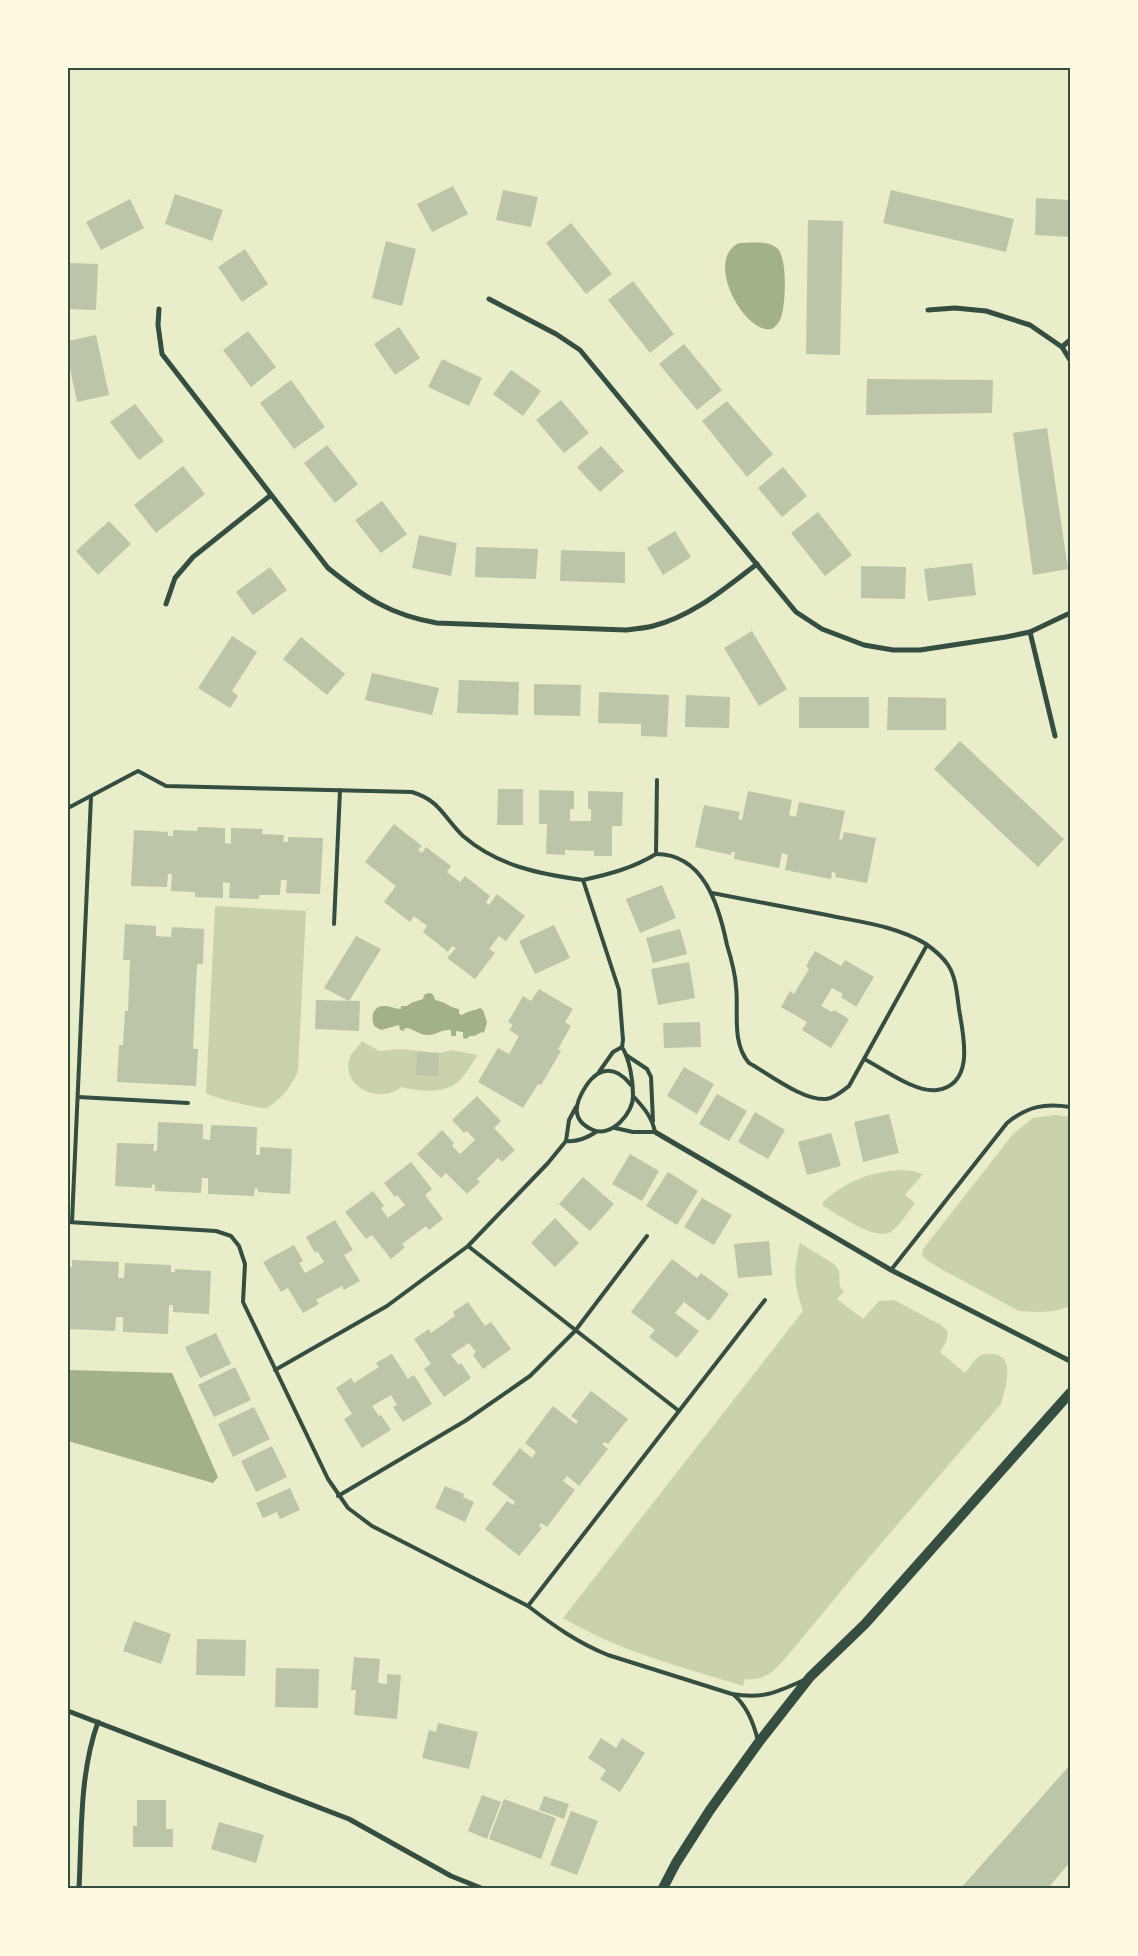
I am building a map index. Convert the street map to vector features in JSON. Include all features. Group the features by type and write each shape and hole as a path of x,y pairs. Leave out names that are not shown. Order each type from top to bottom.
{"main road":[{"path":"663,1888 694,1833 758,1742 810,1677 865,1624 1070,1394"}],"street":[{"path":"489,299 556,334 580,350 796,612 822,629 864,645 893,650 920,650 1030,632 1070,614"},
{"path":"928,310 955,308 986,311 1030,325 1062,347 1070,360"},
{"path":"159,309 158,325 162,354 328,568 363,596 398,613 417,620 437,623 626,630 654,625 708,601 757,564"},
{"path":"1062,347 1070,340"},
{"path":"166,604 175,578 193,557 271,495"},
{"path":"1030,632 1055,736"},
{"path":"655,1132 891,1270 1070,1361"},
{"path":"68,1711 348,1819 451,1876 481,1888"},
{"path":"79,1888 85,1772 90,1744 98,1722"}],"lane":[{"path":"68,808 138,771 166,786 412,792 426,796 436,803 463,836 488,853 528,871 583,880 622,871 640,864 656,854 667,854 688,863 712,893 720,917 736,985 739,1046 743,1056 749,1063 807,1097 826,1099 839,1094 849,1086 927,945"},
{"path":"656,854 657,780"},
{"path":"334,924 340,790"},
{"path":"91,797 78,1097 70,1222 216,1231 231,1236 239,1246 245,1264 243,1302 275,1370 338,1496 348,1508 372,1526 528,1606 553,1626 578,1642 592,1648 732,1694 753,1697 764,1696 810,1677"},
{"path":"583,880 619,990 622,1048 626,1055 634,1097 647,1111 653,1123"},
{"path":"712,893 868,923 900,932 927,945 948,964 954,977 964,1038 965,1055 962,1069 955,1080 937,1090 918,1088 864,1059"},
{"path":"275,1370 388,1306 468,1246 548,1163 566,1141 569,1120 578,1099 591,1078 599,1072 613,1052 622,1048"},
{"path":"615,1128 633,1132 655,1132 651,1077 647,1069 626,1055"},
{"path":"599,1072 608,1070 623,1075 631,1084"},
{"path":"78,1097 188,1103"},
{"path":"566,1141 573,1142 596,1132 615,1128 622,1121 634,1097"},
{"path":"891,1270 1007,1123 1019,1113 1032,1108 1047,1105 1070,1107"},
{"path":"576,1107 579,1120 587,1128 596,1132"},
{"path":"338,1496 473,1416 530,1376 575,1331 646,1236"},
{"path":"468,1246 679,1411"},
{"path":"528,1606 765,1300"},
{"path":"732,1694 739,1700 750,1717 758,1742"}],"shaded area":[{"path":"758,242 769,244 777,248 781,253 785,283 784,305 780,320 772,329 761,328 750,320 740,309 732,295 725,264 729,252 739,243"},
{"path":"215,906 306,911 298,1071 286,1092 267,1108 255,1107 206,1093"},
{"path":"428,993 434,996 435,1000 459,1009 459,1014 462,1015 480,1008 483,1010 487,1022 484,1033 470,1036 466,1039 463,1038 463,1032 456,1031 456,1036 451,1036 451,1030 428,1035 408,1028 405,1028 404,1031 400,1030 399,1025 381,1030 374,1026 373,1016 377,1008 385,1006 401,1009 401,1006 407,1006 423,999 424,995"},
{"path":"362,1041 379,1051 401,1049 439,1053 451,1050 478,1055 459,1081 446,1088 423,1091 401,1087 393,1092 373,1093 364,1090 356,1084 348,1068 351,1055"},
{"path":"1055,1115 1070,1117 1070,1305 1053,1311 1019,1311 928,1261 922,1255 923,1249 1014,1133 1033,1118"},
{"path":"901,1170 923,1174 905,1195 915,1203 892,1231 885,1234 868,1230 847,1221 823,1206 823,1202 850,1183 869,1175"},
{"path":"800,1243 834,1264 839,1271 840,1287 844,1291 837,1299 863,1319 879,1301 894,1300 941,1325 948,1331 946,1342 940,1352 965,1373 979,1357 992,1354 1000,1356 1005,1360 1007,1382 1001,1404 784,1660 767,1675 757,1679 745,1679 743,1686 628,1649 563,1618 803,1311 796,1277 796,1261"},
{"path":"68,1370 172,1373 218,1477 213,1483 68,1441"}],"building":[{"path":"453,186 468,214 432,232 417,204"},
{"path":"503,190 538,197 531,227 496,220"},
{"path":"891,190 1014,219 1006,252 883,223"},
{"path":"175,194 223,210 212,241 165,224"},
{"path":"1036,198 1070,200 1070,237 1035,235"},
{"path":"130,199 144,228 101,250 86,222"},
{"path":"808,220 843,221 840,355 806,354"},
{"path":"571,223 612,274 586,294 546,243"},
{"path":"386,241 416,249 402,306 372,298"},
{"path":"245,249 268,284 242,302 218,267"},
{"path":"68,263 98,264 96,310 68,309"},
{"path":"633,281 674,334 650,353 608,300"},
{"path":"399,327 420,358 395,375 374,344"},
{"path":"248,331 276,367 251,387 223,350"},
{"path":"96,335 109,395 77,402 68,359 68,341"},
{"path":"684,344 722,390 697,410 659,364"},
{"path":"442,359 482,378 469,406 428,387"},
{"path":"511,370 541,391 523,416 493,394"},
{"path":"867,379 993,380 992,413 866,415"},
{"path":"291,380 325,427 294,449 260,403"},
{"path":"561,400 589,433 564,453 536,420"},
{"path":"727,401 773,454 747,477 702,421"},
{"path":"135,404 164,441 139,460 110,422"},
{"path":"1047,428 1068,569 1033,575 1013,433"},
{"path":"327,445 358,484 335,503 304,463"},
{"path":"601,446 624,471 600,492 577,467"},
{"path":"183,466 205,494 156,533 134,505"},
{"path":"783,467 807,496 782,517 758,488"},
{"path":"382,501 407,534 381,553 355,520"},
{"path":"818,512 852,555 825,576 791,533"},
{"path":"109,521 131,544 98,575 76,551"},
{"path":"675,531 691,557 663,575 647,548"},
{"path":"419,535 457,543 451,576 412,568"},
{"path":"476,547 538,549 536,579 475,577"},
{"path":"561,550 625,552 625,583 560,581"},
{"path":"972,563 976,595 928,601 924,569"},
{"path":"861,566 906,567 905,599 861,598"},
{"path":"270,567 287,590 253,615 236,592"},
{"path":"752,631 787,689 759,706 724,648"},
{"path":"232,636 257,652 232,691 238,696 230,708 198,688"},
{"path":"301,637 345,674 327,695 283,659"},
{"path":"372,673 439,688 432,715 365,700"},
{"path":"459,680 519,682 518,715 457,713"},
{"path":"534,684 581,685 580,716 534,715"},
{"path":"599,692 669,695 667,737 641,736 641,724 598,723"},
{"path":"686,695 730,697 729,728 685,727"},
{"path":"799,697 869,697 869,728 799,728"},
{"path":"888,697 946,698 946,730 887,730"},
{"path":"960,741 1064,839 1038,867 934,769"},
{"path":"498,789 523,789 523,825 497,825"},
{"path":"539,790 574,791 574,809 570,809 570,821 591,821 591,809 588,809 588,791 623,792 622,826 612,826 612,856 594,856 594,851 565,850 565,855 546,854 547,824 539,824"},
{"path":"748,791 792,800 789,815 796,817 799,802 845,811 839,839 842,840 844,832 876,838 867,883 835,877 836,873 832,872 831,879 785,870 788,855 782,853 779,868 734,859 735,852 731,852 731,855 695,847 704,805 740,812 738,819 742,820"},
{"path":"394,824 422,846 418,850 422,853 426,847 451,866 447,872 460,882 465,876 490,896 486,902 489,905 497,894 525,916 506,941 499,936 489,949 495,953 475,979 447,958 456,948 452,946 448,952 423,932 427,926 414,916 410,922 384,902 396,886 365,862"},
{"path":"198,827 225,828 225,843 231,844 231,828 263,829 262,834 284,835 283,842 288,842 288,837 323,838 320,894 286,893 287,880 281,880 280,895 259,895 259,899 229,898 230,883 223,882 223,898 195,897 195,892 171,891 172,874 168,874 167,887 131,886 134,830 168,832 168,836 173,836 173,830 197,831"},
{"path":"662,885 676,918 640,933 626,899"},
{"path":"125,924 156,926 156,936 171,937 172,927 204,929 203,964 197,964 193,1049 198,1049 196,1086 117,1082 119,1045 123,1045 125,1011 128,1011 130,960 123,960"},
{"path":"554,925 570,958 535,974 519,941"},
{"path":"680,929 687,954 653,963 646,938"},
{"path":"356,936 381,949 349,1001 324,988"},
{"path":"815,951 841,966 845,960 874,977 856,1007 841,997 843,994 832,988 821,1006 832,1012 834,1010 849,1019 831,1048 802,1030 807,1022 781,1007 790,991 794,994 809,969 806,966"},
{"path":"689,962 695,998 658,1005 651,969"},
{"path":"539,989 573,1009 565,1022 571,1026 558,1049 561,1051 541,1085 538,1084 523,1108 478,1082 498,1048 509,1054 519,1036 509,1030 513,1025 508,1022 523,996 531,1001"},
{"path":"316,1000 360,1001 359,1031 315,1029"},
{"path":"700,1022 701,1047 664,1048 663,1023"},
{"path":"417,1052 439,1053 438,1076 416,1075"},
{"path":"684,1067 714,1084 697,1114 667,1096"},
{"path":"717,1094 747,1111 729,1141 699,1124"},
{"path":"477,1096 501,1121 494,1128 515,1150 502,1162 498,1158 477,1179 480,1182 467,1194 446,1173 441,1178 417,1154 442,1130 454,1143 452,1146 460,1154 475,1140 467,1131 464,1133 452,1120"},
{"path":"755,1112 785,1130 768,1159 738,1142"},
{"path":"889,1114 899,1153 863,1162 854,1122"},
{"path":"158,1122 203,1124 203,1139 210,1140 211,1125 257,1127 256,1155 260,1155 260,1147 292,1149 290,1194 258,1192 258,1189 255,1188 254,1196 208,1194 208,1178 202,1178 201,1193 155,1191 155,1185 152,1184 152,1188 115,1186 117,1143 154,1144 153,1151 157,1151"},
{"path":"831,1133 841,1166 807,1175 798,1142"},
{"path":"630,1154 659,1171 642,1201 612,1184"},
{"path":"411,1162 432,1189 425,1195 443,1219 429,1230 426,1226 402,1244 405,1247 391,1259 372,1235 366,1239 345,1212 373,1191 384,1206 381,1208 388,1218 405,1205 397,1195 395,1197 384,1183"},
{"path":"668,1172 698,1191 677,1225 646,1206"},
{"path":"583,1177 614,1204 590,1231 559,1204"},
{"path":"702,1198 732,1215 714,1245 684,1227"},
{"path":"555,1218 579,1243 555,1267 531,1243"},
{"path":"335,1220 353,1250 344,1255 360,1281 344,1290 342,1286 316,1300 319,1304 303,1313 288,1288 281,1292 263,1262 294,1245 303,1261 299,1263 305,1273 324,1262 317,1251 315,1253 306,1237"},
{"path":"769,1241 772,1275 738,1278 734,1244"},
{"path":"672,1259 697,1278 701,1273 729,1294 709,1321 684,1302 675,1313 699,1331 677,1358 649,1337 655,1330 631,1312"},
{"path":"72,1260 119,1262 118,1278 124,1278 125,1263 171,1265 171,1272 175,1272 175,1269 211,1271 209,1314 173,1312 173,1305 169,1305 168,1334 123,1332 123,1317 116,1317 115,1331 69,1329 68,1267 72,1267"},
{"path":"468,1302 485,1326 491,1322 511,1349 483,1369 473,1355 476,1352 469,1343 451,1355 459,1365 461,1363 471,1378 444,1397 424,1369 431,1364 414,1339 429,1329 431,1333 455,1316 453,1312"},
{"path":"216,1333 231,1364 200,1378 185,1347"},
{"path":"392,1354 408,1379 414,1375 432,1404 403,1422 393,1407 397,1405 391,1395 372,1406 391,1430 362,1448 344,1419 352,1414 336,1388 351,1378 354,1383 379,1367 376,1363"},
{"path":"235,1367 251,1400 214,1417 198,1385"},
{"path":"591,1391 628,1419 608,1444 605,1442 602,1444 608,1449 579,1486 567,1476 563,1481 575,1490 547,1527 541,1523 539,1526 542,1528 519,1556 485,1529 507,1501 513,1505 515,1502 492,1484 520,1448 532,1458 536,1452 525,1443 553,1406 576,1424 578,1421 571,1416"},
{"path":"254,1407 270,1439 233,1457 218,1424"},
{"path":"272,1446 287,1477 256,1492 241,1461"},
{"path":"445,1486 464,1494 463,1497 474,1502 465,1522 435,1508"},
{"path":"290,1488 300,1510 280,1519 277,1512 263,1518 256,1503"},
{"path":"134,1621 171,1634 161,1664 123,1651"},
{"path":"197,1639 246,1640 245,1676 196,1675"},
{"path":"354,1657 380,1659 378,1683 387,1684 387,1674 401,1675 397,1719 354,1715 356,1690 351,1690"},
{"path":"276,1668 319,1669 318,1708 275,1707"},
{"path":"438,1723 478,1732 469,1769 422,1758 429,1730 436,1732"},
{"path":"601,1738 616,1748 622,1738 645,1753 620,1792 600,1779 606,1770 588,1758"},
{"path":"1070,1765 1070,1862 1048,1888 961,1888"},
{"path":"482,1795 501,1802 487,1839 468,1831"},
{"path":"544,1796 569,1804 564,1819 539,1810"},
{"path":"504,1799 556,1818 541,1859 489,1839"},
{"path":"137,1800 166,1800 166,1829 173,1829 173,1847 133,1847 133,1826 137,1826"},
{"path":"571,1811 598,1821 577,1875 550,1865"},
{"path":"219,1822 264,1835 256,1863 211,1849"}]}
